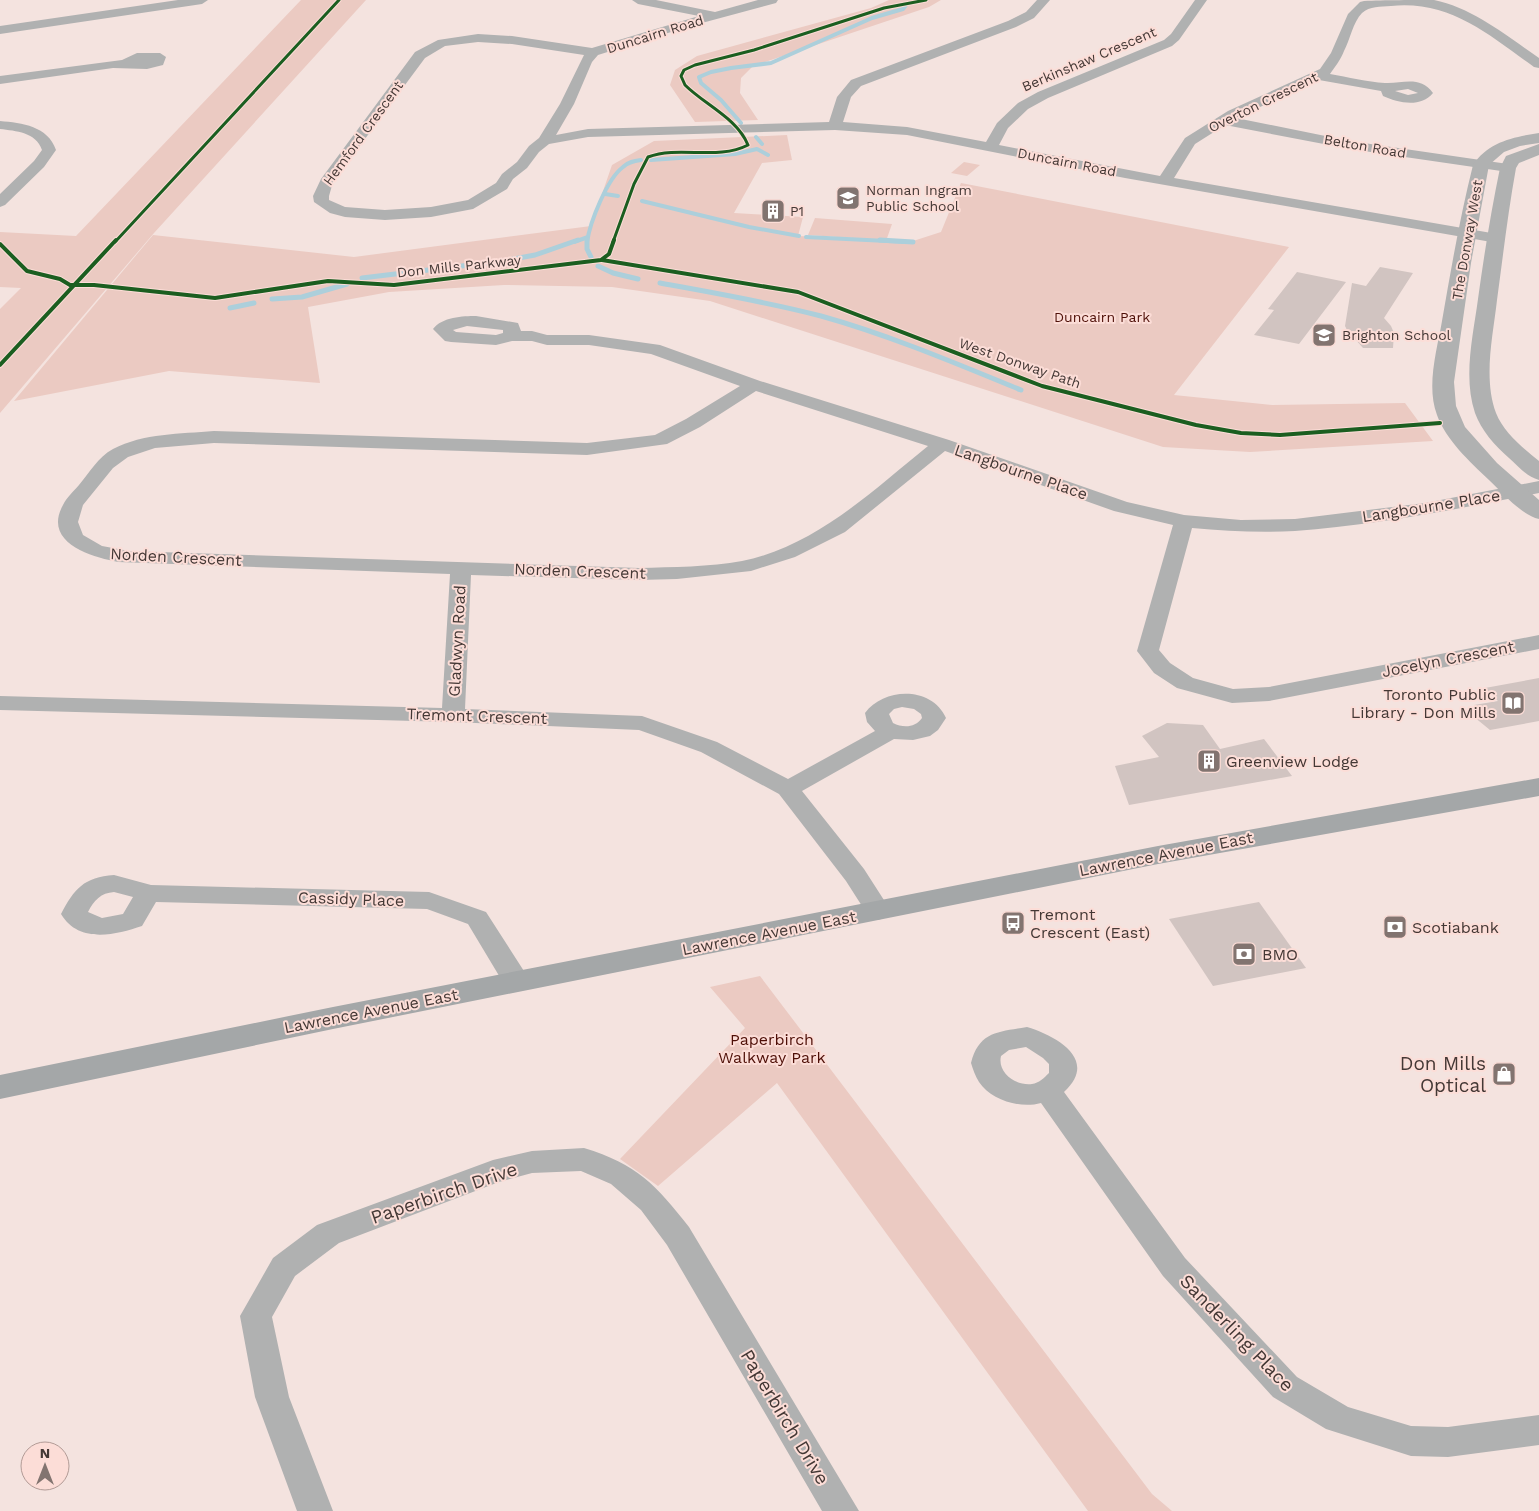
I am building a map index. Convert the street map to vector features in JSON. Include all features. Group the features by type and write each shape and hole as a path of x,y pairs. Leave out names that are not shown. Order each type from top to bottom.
{"main road":[{"name":"Lawrence Avenue East","path":"0,1087 516,982 1158,855 1539,787"}],"street":[{"path":"0,30 202,0"},
{"path":"638,0 714,15"},
{"name":"Duncairn Road","path":"545,141 567,104 586,61 593,52 714,15 772,0"},
{"path":"835,126 839,107 845,93 856,83 1012,24 1030,15 1044,0"},
{"name":"Berkinshaw Crescent","path":"991,147 999,130 1023,106 1043,95 1168,43 1175,37 1201,0"},
{"name":"Overton Crescent","path":"1165,180 1190,141 1223,120 1325,72 1337,52 1354,14 1364,6 1389,2 1430,3 1448,8 1476,21 1539,64"},
{"name":"Hemford Crescent","path":"545,141 534,149 522,165 507,177 502,186 473,204 431,212 385,216 335,210 322,202 321,196 326,182 420,55 432,47 466,39 492,38 593,52"},
{"path":"0,80 126,63"},
{"path":"1320,76 1388,88"},
{"name":"Duncairn Road","path":"567,104 582,117 600,126 633,131"},
{"name":"Belton Road","path":"1223,120 1350,145 1508,168"},
{"path":"0,125 29,130 44,138 49,150 40,164 0,202"},
{"name":"Duncairn Road","path":"545,141 588,133 633,131 835,126 906,131 1165,180 1497,238"},
{"name":"The Donway West","path":"1539,138 1519,141 1502,148 1484,159 1481,165 1466,234 1451,331 1444,400 1452,422 1477,454 1539,512"},
{"path":"1508,168 1512,160 1539,149"},
{"name":"The Donway West","path":"1508,168 1482,348 1481,386 1487,414 1496,430 1518,455 1539,473"},
{"name":"Langbourne Place","path":"512,336 532,336 548,340 589,340 654,349 754,385 942,444 1120,507 1184,522 1241,526 1295,525 1425,509 1539,487"},
{"path":"1445,382 1481,386"},
{"name":"Norden Crescent","path":"754,385 693,423 660,440 604,448 214,437 170,439 131,448 105,464 71,508 67,525 69,532 76,540 98,552 120,556 639,574 725,570 744,567 788,553 838,528 942,444"},
{"name":"Jocelyn Crescent","path":"1184,522 1148,651 1162,668 1185,683 1232,696 1269,694 1539,642"},
{"name":"Gladwyn Road","path":"453,715 461,567"},
{"name":"Tremont Crescent","path":"0,703 453,715 642,723 709,747 788,789 855,875 878,911"},
{"path":"788,789 892,732"},
{"name":"Cassidy Place","path":"148,893 428,901 477,918 516,982"},
{"name":"Sanderling Place","path":"1047,1090 1174,1268 1285,1386 1338,1419 1411,1441 1448,1442 1539,1430"},
{"name":"Paperbirch Drive","path":"315,1511 272,1397 256,1316 284,1267 328,1234 492,1172 532,1162 584,1159 622,1176 652,1202 678,1236 841,1511"}],"green space":[{"path":"301,0 366,0 154,233 0,413 0,309 21,288 0,287 0,232 76,236"},
{"path":"889,0 941,0 929,7 753,66 741,78 740,93 758,120 695,122 670,85 675,70 697,56 871,8"},
{"name":"Duncairn Park","path":"787,135 792,160 762,163 734,213 803,217 798,236 867,239 808,235 815,218 892,224 886,241 910,242 941,232 961,183 1289,247 1174,395 1272,405 1405,403 1433,441 1250,452 1163,447 710,301 612,287 504,285 389,292 308,307 320,383 169,371 14,401 153,235 354,257 591,226 612,165 654,141"},
{"path":"964,162 980,165 967,176 951,173"},
{"name":"Paperbirch Walkway Park","path":"760,976 1152,1494 1172,1511 1088,1511 777,1083 658,1186 620,1159 745,1028 710,987"}],"building":[{"path":"1380,267 1413,273 1384,318 1394,333 1393,348 1363,348 1356,340 1352,340 1345,326 1352,283 1366,286"},
{"name":"Brighton School","path":"1297,272 1346,282 1299,344 1254,335 1274,310 1268,309"},
{"name":"Toronto Public Library - Don Mills","path":"1539,678 1539,721 1490,730 1468,712 1479,709 1474,705 1498,701 1485,688"},
{"name":"Greenview Lodge","path":"1167,723 1203,725 1220,749 1264,739 1292,776 1129,805 1115,766 1159,757 1142,736"},
{"name":"BMO","path":"1259,902 1306,968 1213,986 1169,919"}],"waterway":[{"path":"741,123 721,100 701,83 699,77 711,72 731,68 771,63 872,18 903,9 906,5"},
{"path":"756,137 762,144"},
{"path":"651,160 735,154 757,149 768,155"},
{"path":"587,242 595,213 611,181 625,165 641,160"},
{"path":"605,194 618,196"},
{"path":"642,201 749,227 799,236"},
{"path":"574,242 588,237"},
{"path":"806,237 907,242"},
{"path":"362,278 503,261 535,255 578,240"},
{"path":"880,240 913,242"},
{"path":"587,242 587,249 591,257"},
{"path":"598,266 613,273 638,279"},
{"path":"660,283 781,306 821,316 922,350 1021,390"},
{"path":"272,299 302,297 347,284"},
{"path":"230,308 254,303"}],"cycle path":[{"path":"0,365 339,0"},
{"name":"Don Mills Parkway","path":"0,244 27,271 60,279 70,285 94,285 215,298 328,281 394,285 601,260 609,254 634,184 648,157 658,153 671,152 727,152 739,150 748,145 737,127 685,85 681,76 684,70 695,65 754,50 884,8 926,0"},
{"name":"West Donway Path","path":"602,260 798,292 1042,386 1196,425 1241,433 1280,435 1440,423"}],"place":[{"name":"Norman Ingram Public School","path":"848,198"},
{"name":"P1","path":"773,211"},
{"name":"Brighton School","path":"1324,335"},
{"name":"Toronto Public Library - Don Mills","path":"1513,703"},
{"name":"Greenview Lodge","path":"1209,761"},
{"name":"Tremont Crescent (East)","path":"1013,923"},
{"name":"Scotiabank","path":"1395,927"},
{"name":"BMO","path":"1244,954"},
{"name":"Don Mills Optical","path":"1504,1074"}]}
